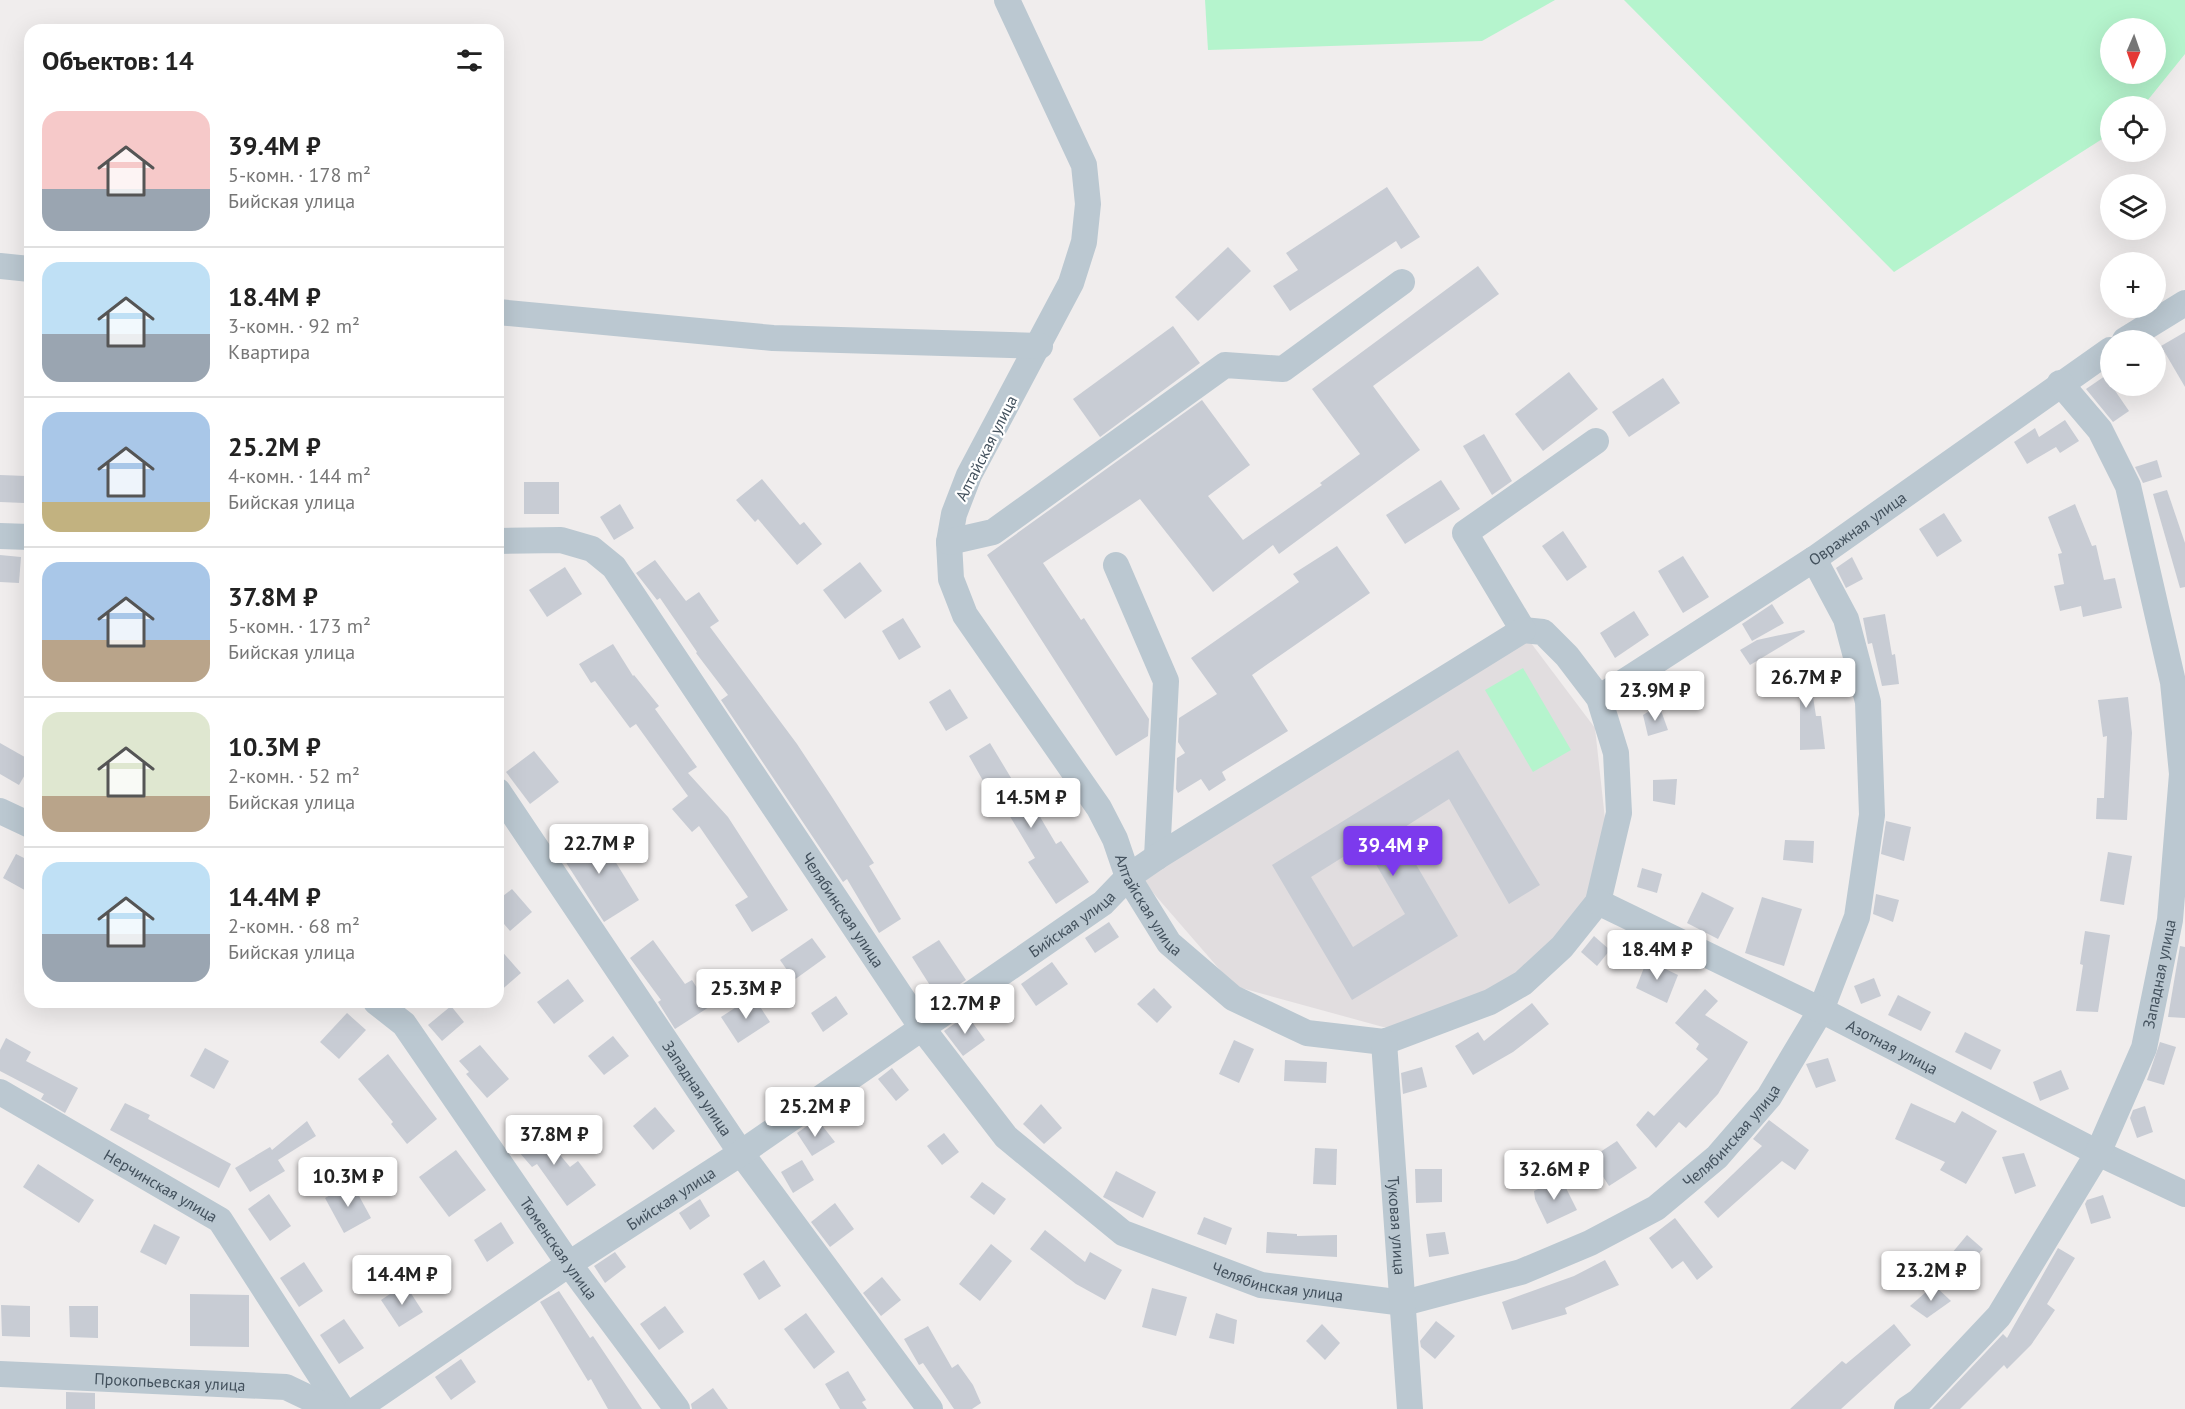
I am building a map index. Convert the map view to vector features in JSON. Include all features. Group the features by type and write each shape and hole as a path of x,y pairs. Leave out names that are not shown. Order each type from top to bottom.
{"street":[{"name":"Алтайская улица","path":"1007,0 1084,165 1088,204 1084,242 1071,283 1040,346 969,475 954,514 949,542 951,579 965,615 1100,808 1115,839 1128,877 1169,943 1233,998 1307,1033 1384,1042 1490,1002 1523,983 1562,948 1598,902 1619,813 1616,753 1599,698 1567,656 1543,632 1523,630"},
{"path":"0,266 24,268"},
{"path":"949,542 993,532 1225,365 1283,369 1402,282"},
{"path":"2141,330 2185,303"},
{"path":"504,313 774,338 1040,346"},
{"name":"Овражная улица","path":"1599,698 1814,559 2100,357"},
{"name":"Западная улица","path":"1906,1409 1919,1401 1999,1316 2098,1153 2144,1048 2170,920 2182,774 2173,682 2128,486 2100,430 2061,383"},
{"path":"1523,630 1465,532 1596,441"},
{"path":"0,536 24,537"},
{"name":"Челябинская улица","path":"504,541 561,540 592,549 614,567 922,1028 1006,1137 1123,1233 1261,1285 1404,1303 1521,1272 1590,1243 1656,1208 1717,1157 1769,1098 1821,1010 1857,917 1872,815 1868,702 1846,620 1814,559"},
{"path":"1116,565 1166,681 1157,857"},
{"name":"Бийская улица","path":"357,1409 569,1264 741,1154 1103,903 1128,877 1157,857 1523,630"},
{"name":"Западная улица","path":"504,800 741,1154 930,1409"},
{"path":"0,811 24,822"},
{"name":"Азотная улица","path":"1598,902 1821,1010 2098,1153 2185,1194"},
{"name":"Тюменская улица","path":"384,1008 404,1024 569,1264 677,1409"},
{"name":"Туковая улица","path":"1384,1042 1410,1409"},
{"name":"Нерчинская улица","path":"0,1092 220,1220 342,1409"},
{"name":"Прокопьевская улица","path":"0,1374 286,1387 332,1409"}],"shaded area":[{"path":"1528,639 1595,728 1606,828 1596,889 1515,984 1394,1030 1234,986 1142,880"}],"green space":[{"path":"1205,0 1555,0 1482,41 1208,50"},
{"path":"1624,0 2185,0 2185,54 2166,78 2166,18 2100,18 2100,84 2161,84 2151,96 2100,96 2100,140 1894,272"},
{"path":"1523,668 1571,750 1533,772 1485,690"}],"building":[{"path":"1387,187 1420,237 1401,249 1396,241 1290,311 1273,286 1298,270 1286,253"},
{"path":"1228,247 1251,271 1198,321 1175,297"},
{"path":"1478,266 1499,294 1373,386 1420,450 1279,554 1273,545 1213,592 1140,499 1043,563 1081,620 1084,618 1149,719 1148,736 1116,756 987,555 1202,400 1250,465 1208,496 1243,540 1322,485 1320,483 1360,454 1312,389"},
{"path":"1173,326 1200,363 1100,437 1073,399"},
{"path":"2185,332 2185,387 2166,355 2166,343"},
{"path":"1569,372 1598,409 1543,451 1515,414"},
{"path":"1663,378 1680,403 1629,437 1612,412"},
{"path":"2100,379 2100,396 2119,396 2129,411 2113,422 2086,389"},
{"path":"2065,420 2079,441 2060,453 2056,447 2027,464 2014,442 2035,428 2039,437"},
{"path":"1484,434 1512,481 1492,495 1463,446"},
{"path":"2157,460 2162,477 2143,483 2135,467"},
{"path":"0,475 24,476 24,503 0,502"},
{"path":"762,479 800,525 804,522 822,544 797,565 758,519 755,522 736,500"},
{"path":"1441,480 1460,509 1405,544 1386,515"},
{"path":"524,482 559,482 559,514 524,514"},
{"path":"2167,490 2185,543 2185,587 2180,588 2153,494"},
{"path":"620,504 634,528 614,540 600,517"},
{"path":"2075,504 2092,546 2096,545 2104,580 2115,578 2122,608 2083,617 2081,606 2060,611 2054,586 2064,584 2058,554 2062,553 2048,517"},
{"path":"1944,513 1962,541 1937,557 1919,529"},
{"path":"1563,531 1587,567 1567,581 1542,546"},
{"path":"1337,546 1370,593 1252,675 1288,731 1222,772 1226,780 1209,791 1201,779 1178,793 1176,789 1177,758 1185,753 1178,742 1179,718 1217,694 1191,658 1299,582 1293,574"},
{"path":"0,555 21,557 19,583 0,582"},
{"path":"1683,556 1709,597 1683,613 1658,571"},
{"path":"1852,557 1863,579 1846,588 1836,568"},
{"path":"655,560 686,601 699,592 719,621 710,627 797,744 832,797 874,863 869,866 901,919 879,933 847,879 843,882 721,700 728,695 696,653 660,598 657,600 636,573"},
{"path":"860,562 882,591 845,619 823,590"},
{"path":"565,567 582,594 547,617 529,590"},
{"path":"1772,604 1784,623 1752,641 1742,624"},
{"path":"1634,611 1649,635 1615,658 1600,633"},
{"path":"1885,614 1892,655 1895,654 1899,684 1882,686 1872,643 1868,644 1863,618"},
{"path":"903,618 921,647 899,660 882,631"},
{"path":"1804,630 1805,632 1750,665 1740,650 1757,640"},
{"path":"613,644 633,676 659,706 655,709 697,767 688,773 728,817 788,910 752,932 735,905 748,897 699,826 692,832 672,809 688,796 636,724 630,728 595,681 591,683 579,664"},
{"path":"1808,665 1816,716 1821,716 1825,749 1800,750 1800,696 1791,697 1786,669"},
{"path":"950,689 968,718 946,731 929,702"},
{"path":"2128,697 2132,733 2127,820 2096,819 2097,798 2104,798 2107,736 2103,737 2098,700"},
{"path":"1659,705 1668,730 1648,736 1643,715"},
{"path":"0,743 24,757 24,776 19,785 0,774"},
{"path":"990,743 1022,796 1026,793 1056,844 1061,841 1089,882 1056,904 1028,862 1035,858 990,783 986,786 969,756"},
{"path":"1458,750 1540,885 1509,904 1449,799 1397,832 1458,936 1352,1000 1272,865","holes":["1364,844 1405,914 1353,947 1311,877"]},
{"path":"534,751 559,782 530,804 506,772"},
{"path":"1677,779 1675,805 1653,801 1653,780"},
{"path":"1886,821 1911,827 1904,861 1881,854"},
{"path":"594,827 639,900 604,922 558,850"},
{"path":"1785,840 1814,841 1813,863 1783,860"},
{"path":"2108,852 2132,856 2124,905 2100,901"},
{"path":"16,854 24,858 24,890 3,878"},
{"path":"1642,868 1662,874 1657,893 1637,887"},
{"path":"512,889 532,912 510,931 504,924 504,895"},
{"path":"1702,892 1734,908 1718,939 1687,923"},
{"path":"1876,894 1899,900 1893,922 1873,914"},
{"path":"1762,897 1802,909 1784,966 1745,953"},
{"path":"1109,922 1119,937 1095,953 1085,938"},
{"path":"2085,931 2110,935 2098,1012 2076,1011 2083,965 2080,964"},
{"path":"1594,936 1610,950 1597,966 1581,952"},
{"path":"812,938 826,957 794,980 780,960"},
{"path":"653,940 685,984 692,980 709,1007 675,1029 658,1002 661,1000 630,958"},
{"path":"939,940 966,980 938,998 912,957"},
{"path":"2180,946 2185,947 2185,1018 2168,1017"},
{"path":"504,954 521,973 504,988"},
{"path":"1647,960 1678,975 1667,1003 1636,988"},
{"path":"1052,962 1068,984 1036,1006 1021,984"},
{"path":"1874,978 1881,996 1861,1004 1854,986"},
{"path":"568,979 584,1001 554,1024 537,1002"},
{"path":"1154,988 1172,1007 1157,1023 1137,1004"},
{"path":"1705,989 1718,1001 1705,1015 1748,1042 1718,1094 1686,1128 1679,1122 1656,1148 1636,1125 1648,1111 1654,1116 1708,1059 1696,1049 1699,1044 1675,1023"},
{"path":"1898,995 1931,1012 1921,1031 1888,1015"},
{"path":"753,996 770,1022 738,1043 721,1017"},
{"path":"836,996 848,1014 823,1032 811,1013"},
{"path":"1532,1003 1549,1024 1513,1052 1473,1075 1455,1046 1478,1032 1484,1041"},
{"path":"449,1008 453,1008 464,1022 442,1041 428,1025"},
{"path":"347,1013 366,1030 339,1059 320,1042"},
{"path":"967,1015 985,1040 963,1056 944,1031"},
{"path":"1965,1032 2001,1050 1991,1070 1955,1052"},
{"path":"613,1036 629,1056 604,1075 588,1056"},
{"path":"6,1038 31,1052 26,1061 78,1088 65,1113 41,1099 44,1094 0,1071 0,1050"},
{"path":"1234,1040 1254,1049 1239,1083 1219,1074"},
{"path":"2160,1042 2176,1047 2164,1085 2147,1080"},
{"path":"480,1045 509,1079 487,1098 466,1074 469,1072 459,1061"},
{"path":"205,1048 229,1061 214,1089 190,1076"},
{"path":"388,1054 437,1119 407,1144 391,1124 393,1122 358,1079"},
{"path":"1828,1058 1836,1081 1816,1088 1806,1064"},
{"path":"1285,1060 1327,1062 1326,1083 1284,1081"},
{"path":"1422,1067 1427,1087 1403,1094 1401,1073"},
{"path":"892,1068 909,1090 896,1101 878,1079"},
{"path":"2061,1070 2069,1089 2040,1101 2033,1082"},
{"path":"125,1103 150,1115 148,1119 231,1164 219,1188 110,1130"},
{"path":"1911,1103 1955,1123 1962,1111 1997,1131 1966,1184 1940,1170 1945,1162 1895,1139"},
{"path":"1041,1104 1062,1128 1044,1144 1023,1124"},
{"path":"2145,1106 2153,1132 2137,1138 2130,1118 2133,1110"},
{"path":"655,1107 675,1131 653,1150 633,1126"},
{"path":"817,1119 835,1142 812,1156 797,1133"},
{"path":"1769,1120 1809,1150 1795,1170 1782,1161 1718,1218 1704,1202 1762,1146 1753,1139"},
{"path":"307,1121 316,1136 278,1160 285,1171 250,1192 235,1168 270,1147 272,1150"},
{"path":"535,1125 570,1167 578,1161 596,1185 567,1206 537,1164 532,1167 512,1144"},
{"path":"944,1133 959,1152 942,1165 927,1146"},
{"path":"1617,1141 1637,1168 1609,1186 1591,1158"},
{"path":"1315,1148 1337,1149 1336,1185 1313,1184"},
{"path":"456,1150 486,1190 449,1217 419,1177"},
{"path":"2024,1153 2036,1186 2015,1194 2002,1157"},
{"path":"802,1160 814,1180 793,1193 781,1172"},
{"path":"38,1164 94,1200 79,1223 23,1187"},
{"path":"1415,1169 1442,1169 1442,1202 1416,1203"},
{"path":"1116,1171 1156,1192 1143,1218 1103,1197"},
{"path":"1561,1178 1577,1210 1547,1224 1535,1199 1534,1191"},
{"path":"982,1182 1006,1199 994,1215 970,1197"},
{"path":"352,1183 371,1218 344,1233 325,1198"},
{"path":"269,1194 291,1226 270,1241 248,1209"},
{"path":"2103,1195 2111,1218 2091,1224 2085,1204 2087,1200"},
{"path":"700,1199 710,1216 690,1230 679,1213"},
{"path":"835,1203 854,1229 830,1247 811,1222"},
{"path":"1204,1217 1232,1228 1226,1245 1197,1234"},
{"path":"1675,1218 1713,1267 1697,1280 1683,1261 1672,1269 1649,1238"},
{"path":"501,1222 514,1243 487,1262 474,1240"},
{"path":"154,1224 180,1237 166,1265 140,1252"},
{"path":"1045,1230 1085,1262 1090,1252 1122,1270 1105,1300 1076,1284 1030,1249"},
{"path":"1267,1232 1297,1234 1297,1236 1337,1235 1337,1257 1266,1253"},
{"path":"1445,1232 1449,1254 1429,1257 1426,1234"},
{"path":"1967,1235 1983,1249 1960,1275 1947,1259"},
{"path":"991,1244 1012,1261 980,1301 959,1284"},
{"path":"2058,1248 2075,1258 2047,1304 2055,1310 2031,1345 2007,1369 2004,1365 1960,1409 1932,1409 2003,1334 2007,1338"},
{"path":"615,1252 626,1267 605,1283 594,1266"},
{"path":"764,1260 781,1286 759,1300 743,1274"},
{"path":"1605,1260 1619,1285 1565,1308 1567,1314 1512,1330 1502,1302 1574,1276"},
{"path":"304,1262 323,1291 299,1307 280,1278"},
{"path":"882,1277 901,1300 881,1316 863,1293"},
{"path":"405,1284 423,1312 399,1327 381,1300"},
{"path":"1934,1285 1951,1301 1927,1318 1910,1306"},
{"path":"1152,1288 1187,1297 1176,1336 1142,1327"},
{"path":"559,1291 590,1338 593,1336 642,1409 608,1409 591,1379 588,1381 540,1302"},
{"path":"190,1294 249,1295 249,1347 190,1346"},
{"path":"1,1305 30,1306 30,1337 2,1336"},
{"path":"69,1306 98,1306 98,1338 70,1337"},
{"path":"665,1306 684,1332 659,1350 640,1324"},
{"path":"806,1313 835,1352 814,1369 784,1329"},
{"path":"1216,1313 1237,1320 1234,1344 1209,1338"},
{"path":"344,1319 364,1348 339,1364 320,1335"},
{"path":"1436,1321 1455,1336 1435,1359 1421,1347 1420,1341"},
{"path":"1322,1324 1340,1343 1325,1360 1306,1341"},
{"path":"1894,1324 1911,1345 1841,1409 1790,1409 1842,1361 1846,1364"},
{"path":"928,1326 952,1368 958,1364 973,1385 981,1403 972,1409 954,1409 923,1363 919,1365 904,1339"},
{"path":"461,1359 476,1382 451,1400 435,1377"},
{"path":"848,1371 866,1400 862,1402 867,1409 840,1409 825,1384"},
{"path":"713,1388 728,1409 692,1409 691,1404"},
{"path":"66,1392 95,1393 95,1409 66,1409"}]}
